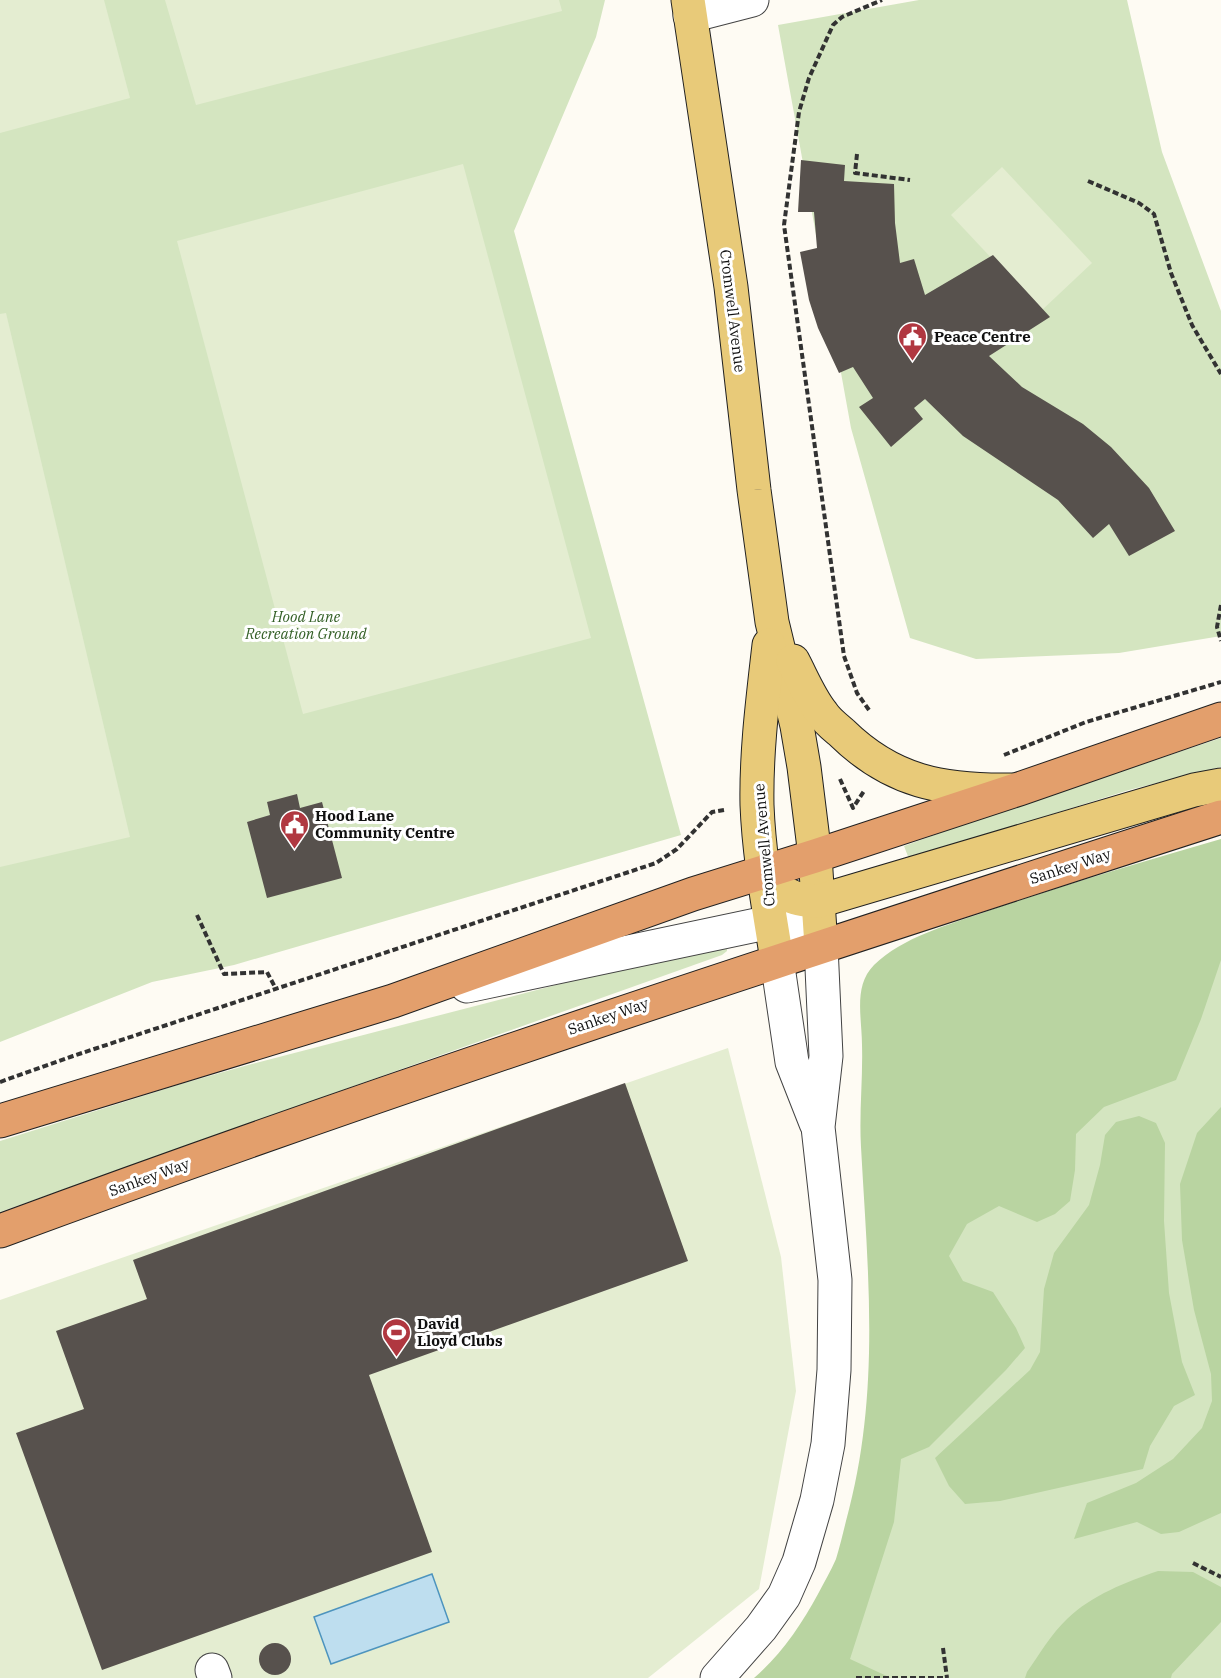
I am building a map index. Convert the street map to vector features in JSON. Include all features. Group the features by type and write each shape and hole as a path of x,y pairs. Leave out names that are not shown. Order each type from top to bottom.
{"highway":[{"path":"0,1121 393,1001 693,894 1019,789 1221,719"},
{"name":"Sankey Way","path":"0,1231 499,1053 777,960 1221,817"}],"main road":[{"name":"Cromwell Avenue","path":"689,8 731,287 754,490 772,622 797,726 815,856 821,946"},
{"name":"Cromwell Avenue","path":"772,622 759,730 757,806 777,960"},
{"path":"772,622 822,714 859,749 909,778 942,787 974,790 1019,789"},
{"path":"764,871 780,891 799,900 819,901 1194,790 1221,785"}],"street":[{"path":"689,8 752,0"},
{"path":"393,1001 771,922 786,921 802,926 815,936 821,946 826,1056 818,1127 836,1280 834,1370 828,1444 799,1562 784,1596 761,1628 717,1678"},
{"path":"777,960 792,1062 818,1127"}],"path":[{"path":"874,718 857,693 844,656 784,225 799,112 809,78 833,25 842,17 882,0"},
{"path":"857,154 855,173 910,180"},
{"path":"1088,181 1138,203 1154,214 1171,273 1192,325 1221,374"},
{"path":"1221,605 1217,627 1221,640"},
{"path":"998,757 1086,722 1221,682"},
{"path":"0,1082 656,863 677,849 712,812"},
{"path":"197,915 224,974 267,972 276,989"},
{"path":"1193,1563 1221,1577"},
{"path":"856,1678 947,1678 943,1648"}],"green space":[{"name":"Hood Lane Recreation Ground","path":"0,0 605,0 596,37 514,231 681,835 234,965 152,982 0,1042"},
{"path":"0,0 104,0 130,98 0,133"},
{"path":"165,0 559,0 562,11 196,105"},
{"path":"919,0 1127,0 1162,152 1221,311 1221,636 1119,653 976,659 910,638 851,428 778,25"},
{"path":"463,164 591,638 303,714 177,241"},
{"path":"1002,167 1092,263 1041,311 951,215"},
{"path":"6,313 130,837 0,867 0,314"},
{"path":"1221,738 1221,767 1129,790 909,859 904,846 990,815"},
{"path":"1221,839 1221,960 1201,1019 1176,1080 1104,1107 1076,1134 1075,1170 1070,1201 1055,1214 1037,1222 999,1206 967,1224 949,1256 963,1281 993,1292 1016,1328 1025,1348 929,1447 901,1459 894,1522 850,1659 891,1678 754,1678 790,1639 832,1568 857,1474 868,1381 869,1334 869,1288 861,1134 860,1003 867,973 898,947 941,927 1073,883"},
{"path":"1221,887 1221,1678 785,1678 887,1458 886,991"},
{"path":"727,947 727,951 722,955 0,1212 0,1141 248,1065 652,960"},
{"name":"David Lloyd Clubs","path":"728,1048 781,1257 796,1391 759,1589 648,1678 0,1678 0,1300"},
{"path":"1221,1107 1221,1513 1179,1532 1161,1534 1137,1522 1074,1539 1087,1503 1136,1483 1173,1459 1202,1428 1212,1401 1211,1374 1194,1310 1182,1240 1180,1184 1197,1133"},
{"path":"1139,1116 1156,1123 1165,1143 1164,1221 1169,1293 1182,1362 1195,1395 1174,1406 1150,1446 1143,1469 1000,1501 965,1504 949,1486 935,1458 1030,1370 1040,1352 1044,1289 1054,1253 1089,1205 1100,1165 1105,1135 1116,1122"},
{"path":"1158,1571 1193,1572 1221,1587 1221,1622 1172,1674 1171,1678 1025,1678 1050,1638 1077,1610 1110,1590"}],"water":[{"path":"432,1574 449,1622 331,1664 314,1617"}],"building":[{"name":"Peace Centre","path":"801,160 845,165 844,181 894,184 895,223 900,263 914,259 925,295 993,255 1050,317 989,356 1022,387 1083,424 1111,447 1149,488 1175,531 1129,556 1109,524 1093,538 1058,500 963,436 925,399 914,408 923,419 891,447 859,407 873,398 853,367 839,373 818,328 809,300 800,252 817,248 814,212 798,212"},
{"name":"Hood Lane Community Centre","path":"297,794 300,808 322,802 342,878 267,898 247,822 270,815 267,802"},
{"path":"625,1083 688,1261 369,1375 432,1552 102,1670 16,1433 84,1409 56,1331 147,1299 133,1260"},
{"path":"275,1643 286,1648 291,1659 286,1670 275,1675 264,1670 259,1659 264,1648"}],"place":[{"name":"Peace Centre","path":"913,362"},
{"name":"Hood Lane Community Centre","path":"294,850"},
{"name":"David Lloyd Clubs","path":"396,1358"}]}
